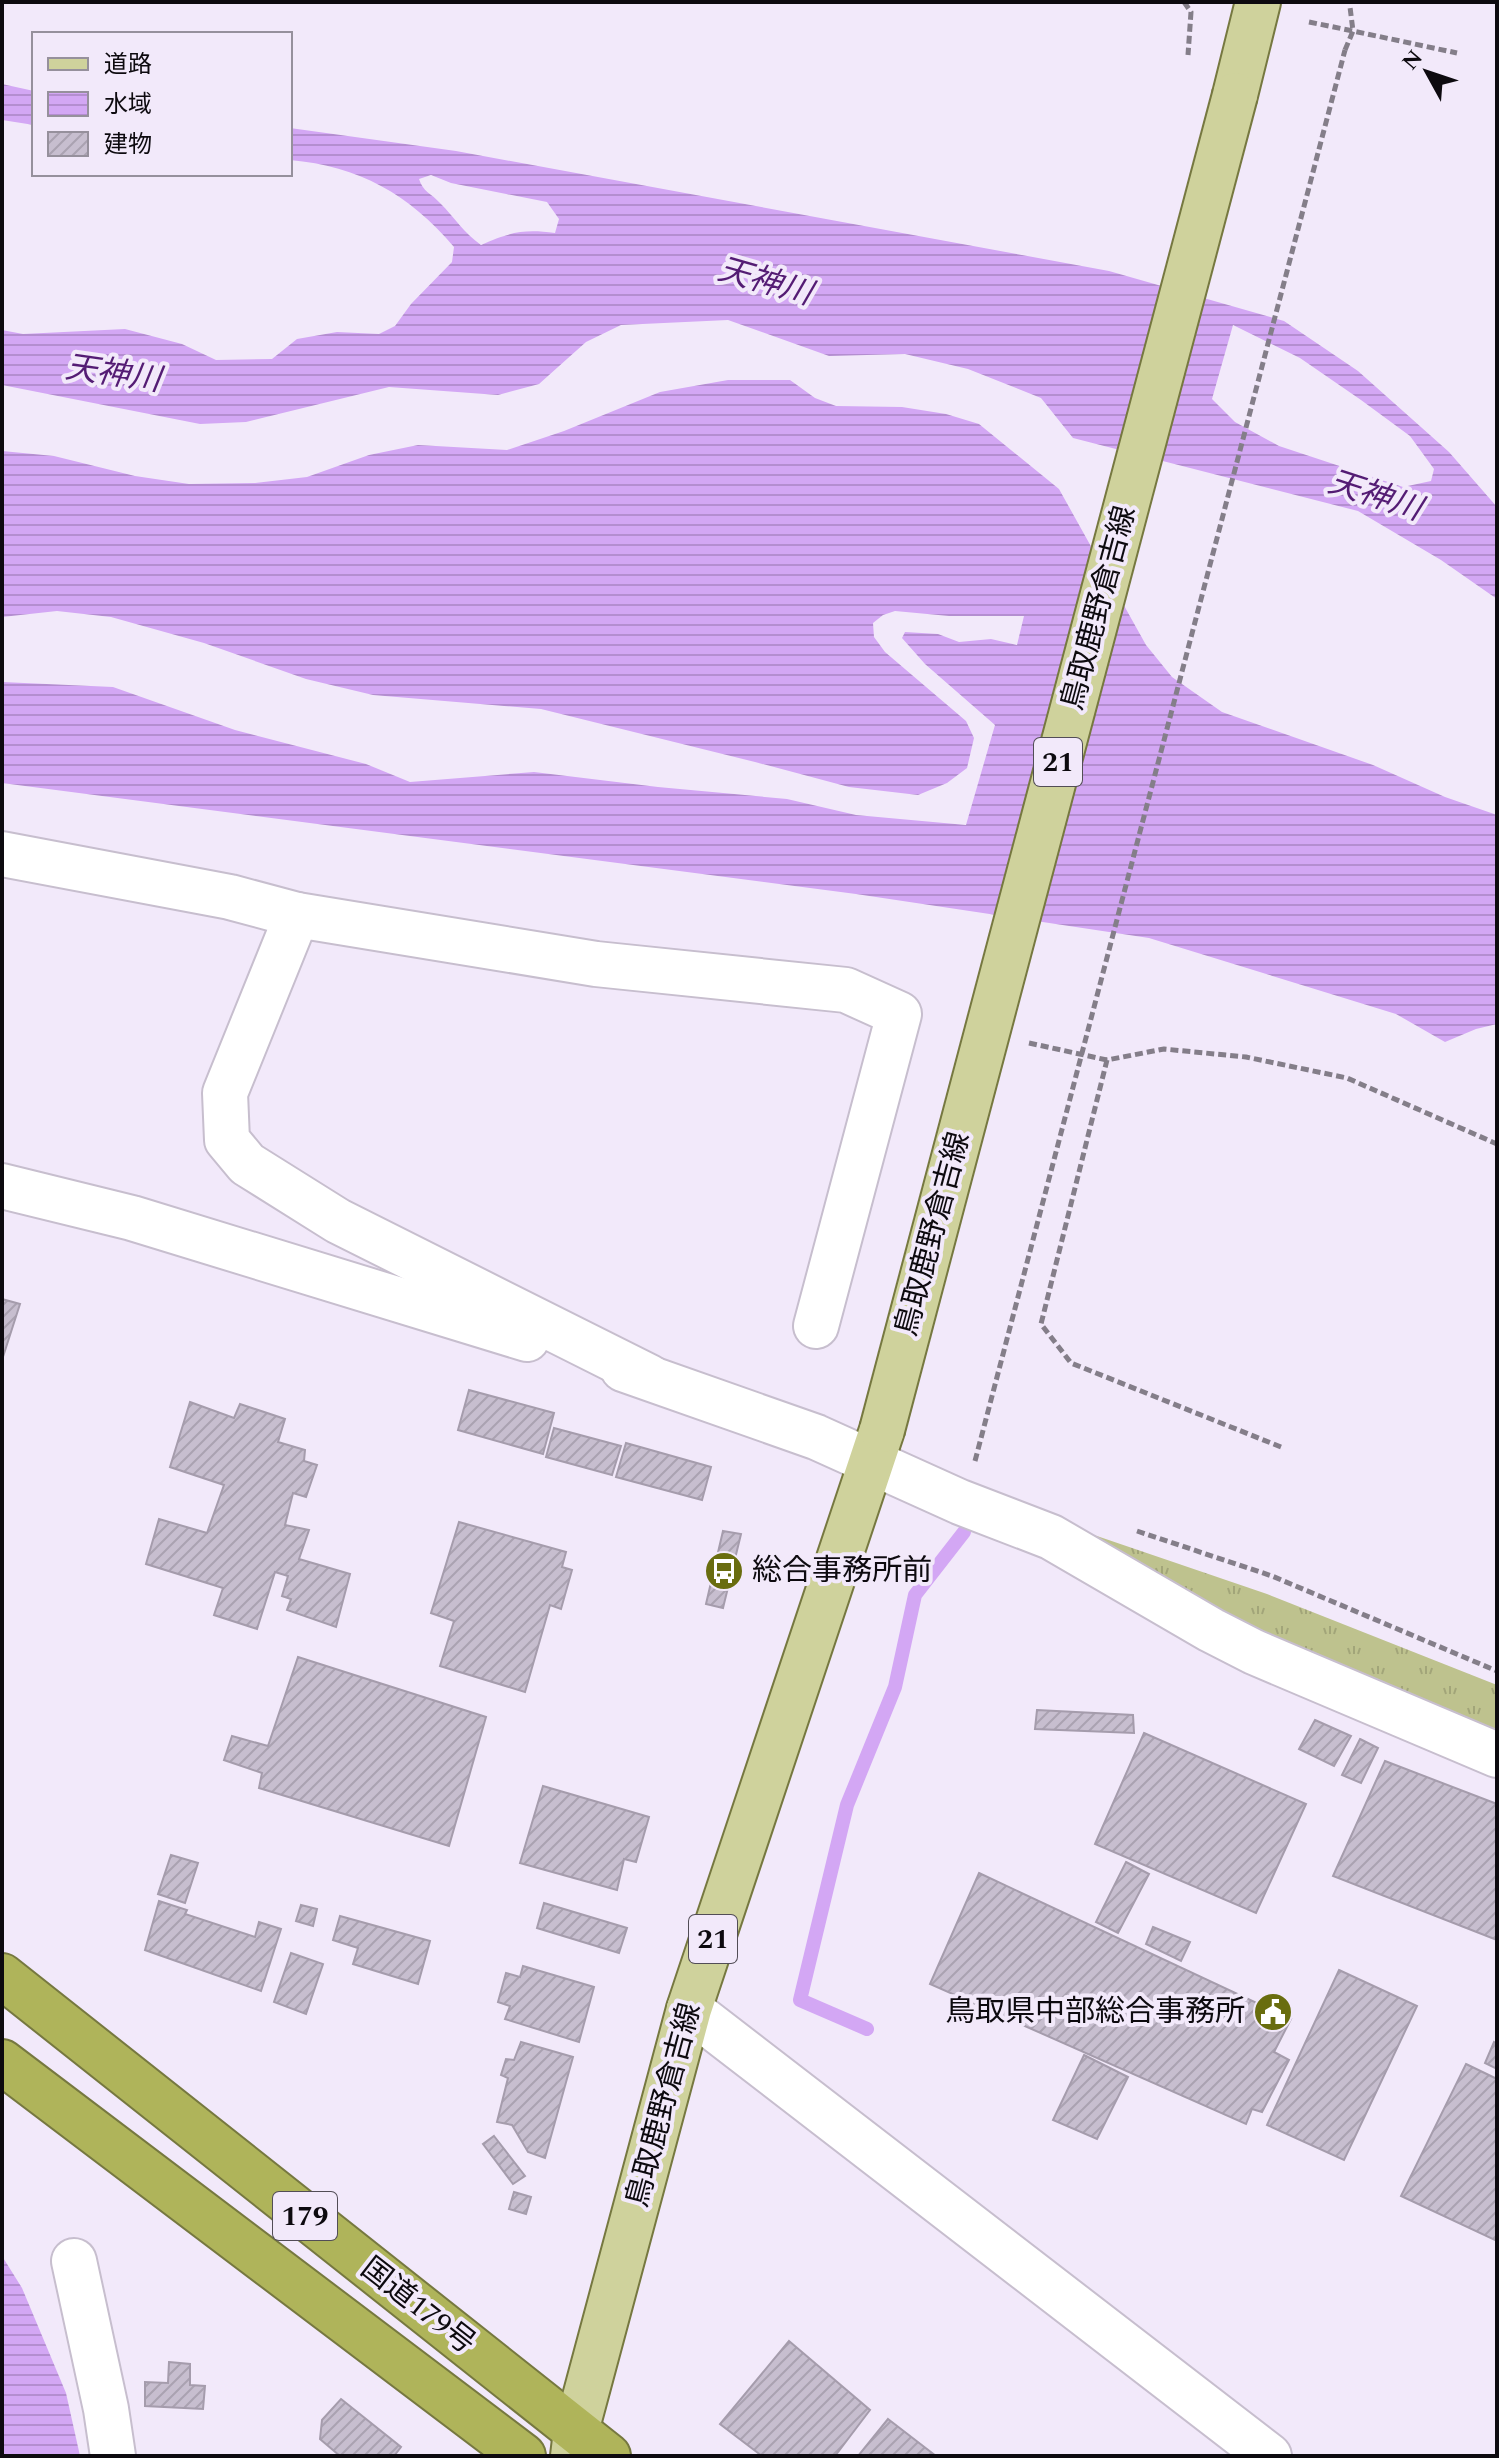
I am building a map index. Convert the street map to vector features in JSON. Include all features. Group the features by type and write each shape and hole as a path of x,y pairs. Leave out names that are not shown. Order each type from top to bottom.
{"highway":[{"name":"国道179号","path":"2,1976 586,2448"},
{"name":"国道179号","path":"2,2062 523,2456"}],"main road":[{"name":"鳥取鹿野倉吉線","path":"586,2448 689,2009 877,1447 1258,2"}],"street":[{"path":"2,854 230,897 297,915 596,964 846,990 899,1014 816,1326"},
{"path":"297,915 225,1093 227,1140 247,1164 338,1221 649,1377"},
{"path":"2,1186 132,1218 649,1377 816,1437 877,1447 960,1502 1051,1537 1254,1652 1497,1755"},
{"path":"689,2009 1269,2456"},
{"path":"74,2261 113,2456"}],"path":[{"path":"1184,2 1191,12 1188,55"},
{"path":"972,1469 1345,50 1353,31 1350,7"},
{"path":"1309,22 1457,53"},
{"path":"1281,1447 1071,1363 1041,1324 1107,1060 1164,1049 1246,1057 1347,1078 1497,1144"},
{"path":"1129,1528 1272,1576 1497,1671"}],"green space":[{"path":"1094,1535 1267,1594 1497,1685 1497,1747 1261,1650 1092,1537"}],"water":[{"path":"2,84 32,91 32,125 2,120"},
{"name":"天神川","path":"292,128 456,151 1109,271 1284,321 1358,371 1449,452 1497,507 1497,599 1441,560 1358,511 1073,438 1041,398 968,369 905,354 829,356 728,320 621,325 586,342 539,384 498,395 389,387 246,422 200,424 2,385 2,330 23,334 125,329 182,344 216,360 272,359 297,339 337,332 379,334 395,326 411,304 452,262 454,247 437,228 401,198 360,176 315,163 292,160","holes":["431,175 451,183 547,202 559,219 555,233 517,233 481,245 423,187 419,179","1233,325 1300,358 1410,436 1434,469 1431,481 1403,487 1279,446 1235,422 1212,399"]},
{"path":"728,380 790,380 815,398 836,406 902,407 946,414 979,424 1059,489 1146,645 1172,677 1222,712 1373,765 1445,797 1497,815 1497,1024 1445,1042 1396,1014 1149,938 856,894 2,783 2,682 113,687 235,730 366,764 410,782 534,772 787,799 856,815 966,825 995,725 925,664 902,638 905,632 938,634 959,642 991,639 1017,645 1024,616 949,616 895,611 873,623 874,637 885,652 966,721 974,738 967,768 947,783 918,795 849,787 541,709 373,695 306,679 204,643 111,617 57,611 2,617 2,451 54,456 135,476 189,484 255,483 307,477 369,455 418,445 507,450 564,431 660,392"},
{"path":"2,2256 22,2288 66,2393 80,2456 2,2456"}],"building":[{"path":"2,1299 20,1304 2,1360"},
{"path":"469,1390 554,1413 543,1454 458,1430"},
{"path":"190,1402 234,1418 240,1404 285,1419 278,1442 305,1450 304,1461 317,1465 306,1497 293,1493 285,1525 309,1530 299,1559 350,1574 336,1627 287,1610 291,1599 282,1596 288,1576 275,1572 257,1629 214,1615 223,1588 146,1564 159,1519 207,1533 224,1485 170,1467"},
{"path":"554,1428 621,1446 612,1475 546,1457"},
{"path":"626,1443 711,1467 702,1500 616,1477"},
{"path":"459,1522 566,1552 562,1567 572,1570 561,1609 550,1605 525,1692 440,1666 454,1621 431,1613"},
{"path":"723,1531 741,1534 723,1608 706,1604"},
{"path":"298,1657 486,1717 449,1846 259,1788 262,1773 224,1760 232,1736 268,1746"},
{"path":"1037,1710 1133,1715 1134,1733 1035,1729"},
{"path":"1315,1720 1351,1736 1334,1766 1299,1749"},
{"path":"1144,1733 1306,1804 1256,1913 1095,1844"},
{"path":"1360,1739 1378,1748 1361,1783 1342,1775"},
{"path":"1385,1761 1497,1804 1497,1940 1333,1876"},
{"path":"543,1786 649,1817 636,1862 624,1859 617,1890 520,1863"},
{"path":"171,1855 198,1863 185,1903 158,1894"},
{"path":"1126,1862 1149,1874 1118,1933 1096,1922"},
{"path":"979,1873 1291,2019 1274,2052 1289,2060 1262,2112 1252,2109 1246,2124 930,1984"},
{"path":"159,1901 187,1910 185,1914 255,1937 259,1922 281,1929 261,1991 145,1950"},
{"path":"544,1903 627,1928 619,1953 537,1928"},
{"path":"301,1905 317,1909 313,1926 296,1921"},
{"path":"340,1916 430,1941 418,1984 353,1964 358,1948 333,1940"},
{"path":"1153,1927 1190,1942 1181,1961 1146,1944"},
{"path":"291,1953 323,1964 306,2014 274,2002"},
{"path":"523,1966 594,1987 579,2042 505,2019 510,2006 498,2002 506,1973 520,1977"},
{"path":"1339,1970 1417,2006 1344,2160 1267,2125"},
{"path":"521,2042 573,2057 545,2158 528,2152 512,2125 497,2122 508,2078 501,2075 506,2059 514,2060"},
{"path":"1494,2042 1497,2044 1497,2069 1485,2063"},
{"path":"1084,2055 1128,2077 1097,2139 1053,2120"},
{"path":"1466,2064 1497,2079 1497,2241 1401,2196"},
{"path":"494,2136 525,2176 513,2184 483,2144"},
{"path":"514,2192 531,2197 526,2214 509,2209"},
{"path":"789,2341 870,2410 835,2456 762,2456 720,2424"},
{"path":"169,2362 190,2364 190,2385 205,2386 203,2409 145,2406 145,2382 168,2383"},
{"path":"341,2399 401,2447 394,2456 340,2456 320,2439 322,2420"},
{"path":"888,2419 936,2456 858,2456"}],"waterway":[{"path":"867,2029 800,2000 847,1805 895,1687 915,1595 964,1532"}],"place":[{"name":"総合事務所前","path":"724,1571"},
{"name":"鳥取県中部総合事務所","path":"1273,2012"}]}
